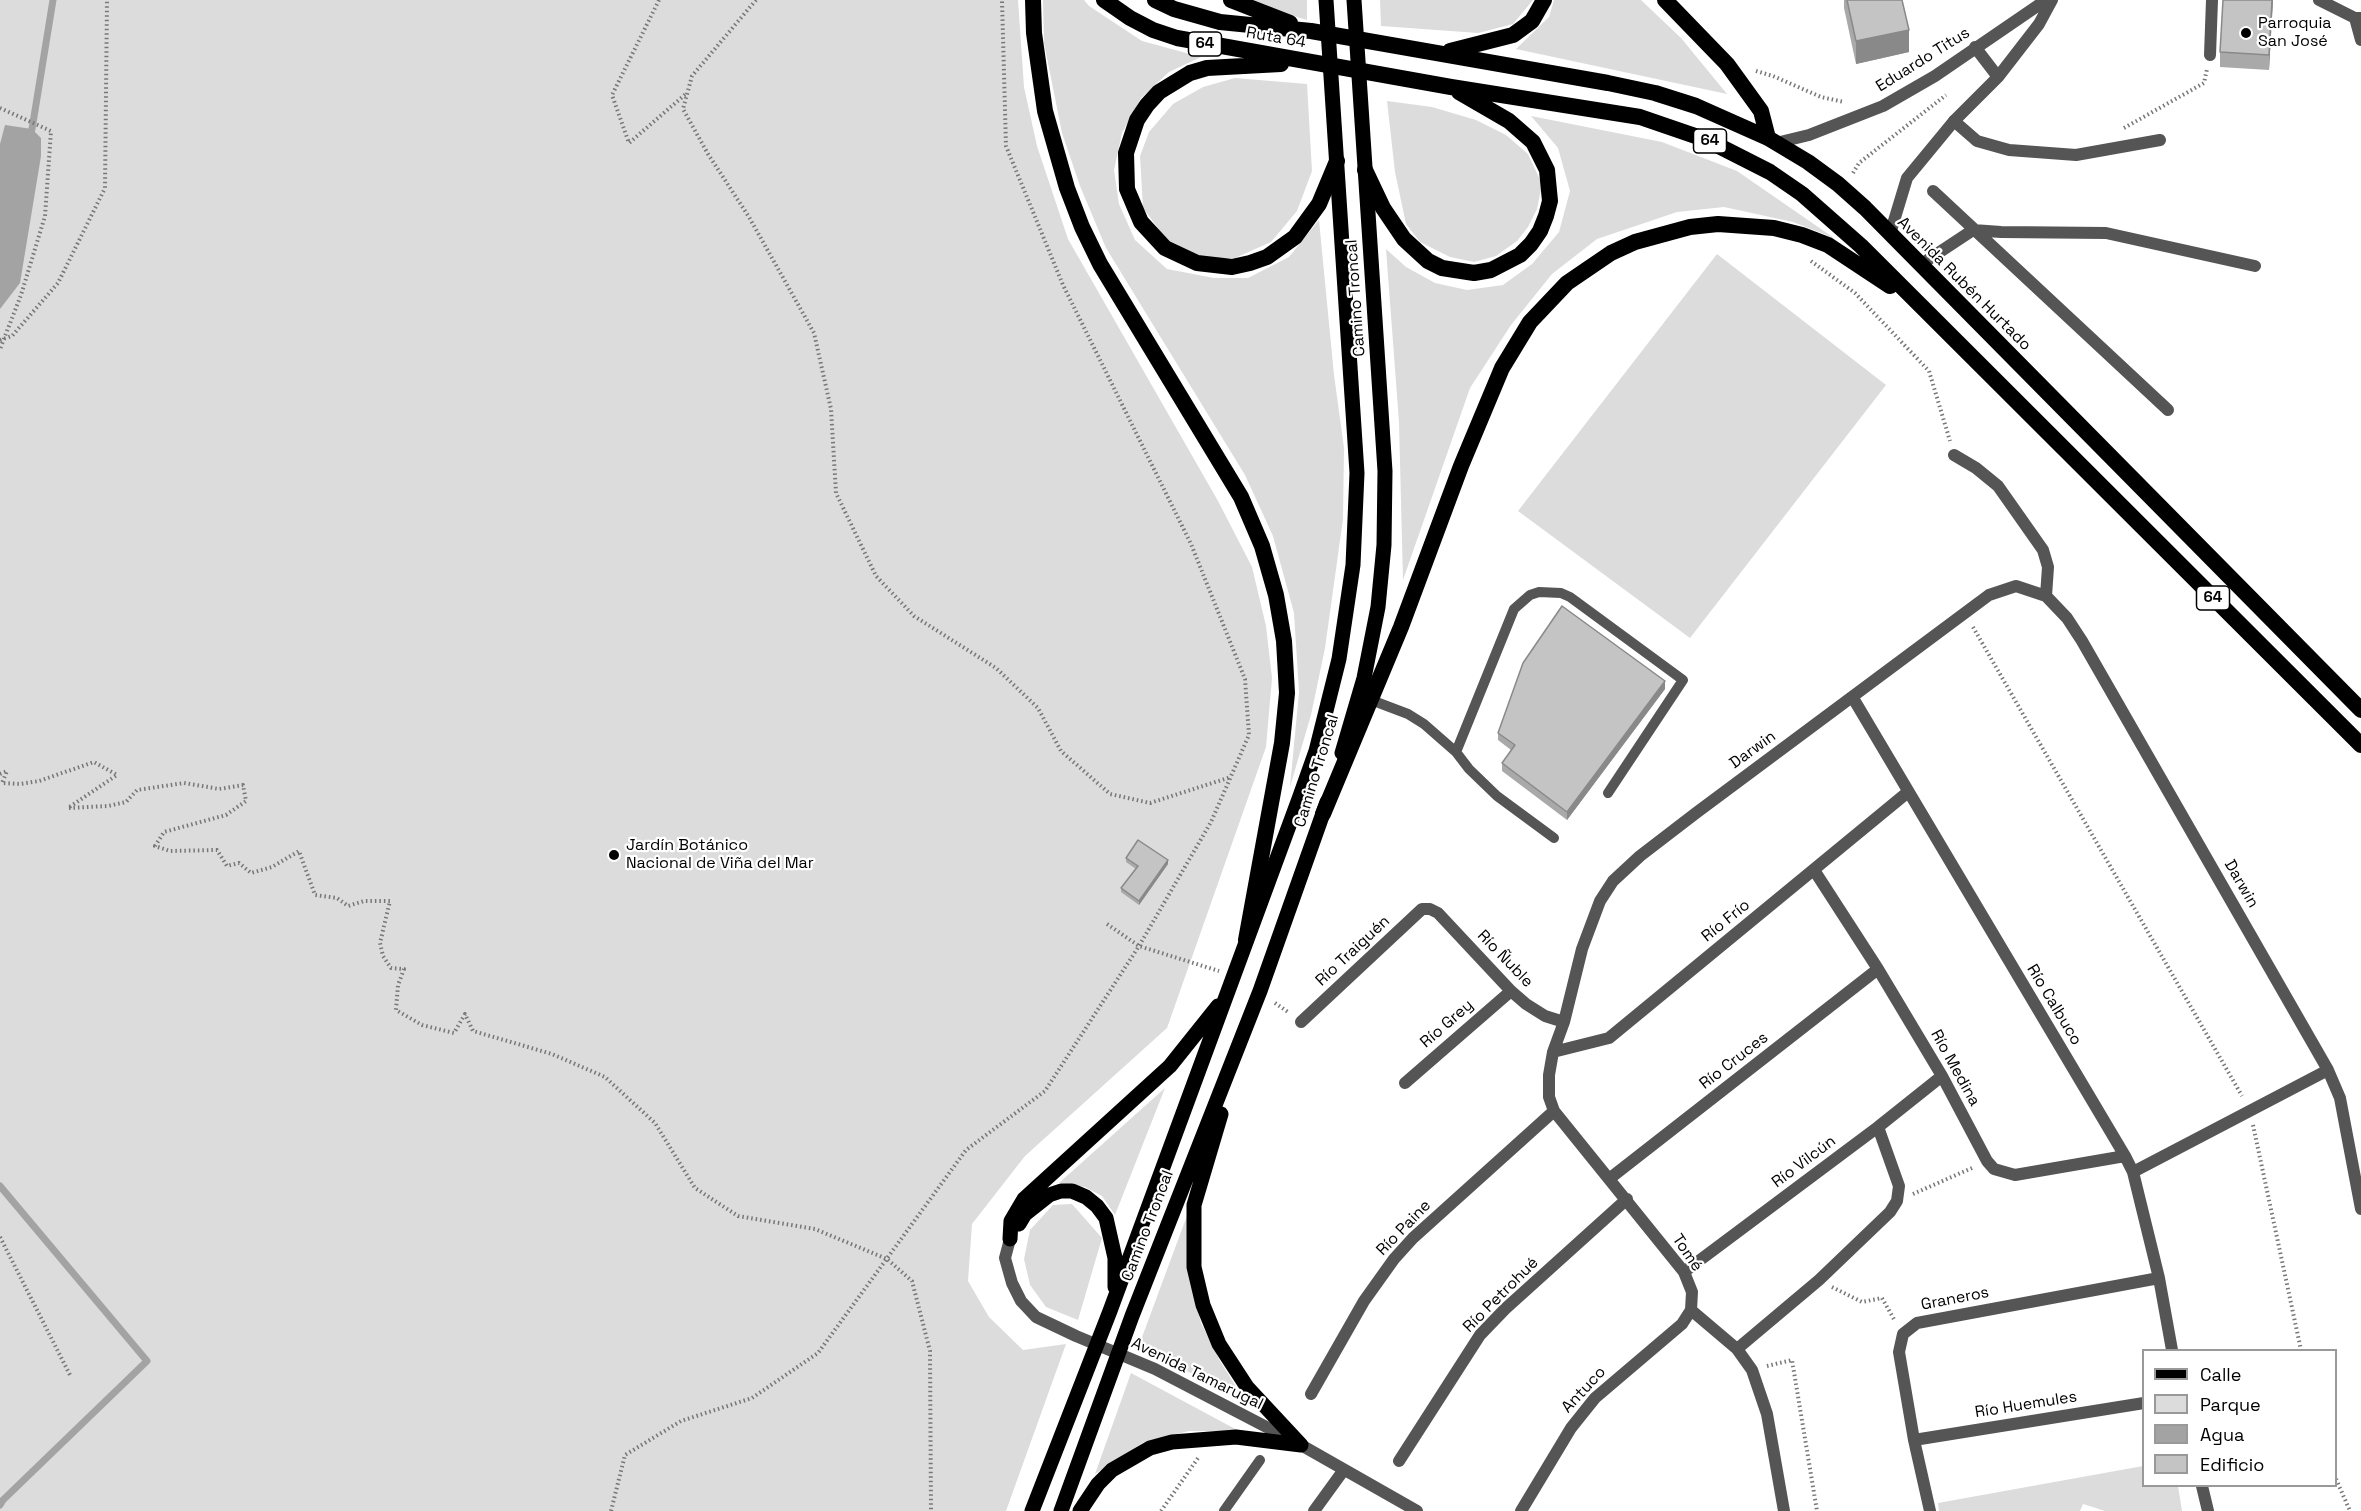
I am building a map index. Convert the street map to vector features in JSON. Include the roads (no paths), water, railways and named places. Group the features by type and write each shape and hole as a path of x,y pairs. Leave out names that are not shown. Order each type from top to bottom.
{"highway":[{"path":"1033,0 1034,33 1045,111 1054,149 1082,226 1100,264 1241,497 1262,546 1276,595 1284,641 1287,693 1282,744 1246,940"},
{"name":"Ruta 64","path":"1104,0 1153,30 1177,38 1451,87"},
{"name":"Ruta 64","path":"1155,0 1197,17 1220,22 1311,31 1442,53"},
{"path":"1231,0 1311,31"},
{"path":"1442,53 1513,34 1532,21 1544,0"},
{"path":"1665,0 1726,64 1761,111 1772,140"},
{"name":"Avenida Rubén Hurtado","path":"1442,53 1608,83 1655,93 1695,106 1772,140 1838,184 2361,710"},
{"path":"1315,63 1207,68 1174,81 1159,92 1137,120 1126,153 1127,189 1141,222 1166,248 1197,263 1232,267 1267,257 1282,249 1295,237 1319,204 1337,161"},
{"path":"1365,170 1383,208 1404,239 1421,256 1442,268 1458,272 1491,270 1506,264 1526,250 1540,231 1550,201 1547,170 1541,155 1533,142 1509,121 1451,87"},
{"name":"64","path":"1451,87 1640,117 1674,127 1718,145 1770,172 1802,194 1833,219 2361,745"},
{"path":"1323,814 1401,627 1461,466 1502,368 1530,322 1567,283 1588,267 1635,242 1662,233 1708,225 1746,225 1792,233 1828,245 1918,304"}],"main road":[{"name":"Camino Troncal","path":"1060,1511 1132,1316 1260,991 1323,814 1364,678 1378,607 1384,545 1385,471 1354,0"},
{"name":"Camino Troncal","path":"1032,1511 1112,1305 1316,751 1334,682 1348,612 1356,519 1357,473 1326,8"},
{"path":"1010,1239 1011,1221 1024,1199 1170,1066 1227,993"},
{"path":"1248,1020 1194,1205 1194,1267 1203,1305 1220,1344 1247,1387 1301,1445"},
{"path":"1010,1239 1025,1214 1049,1195 1061,1191 1072,1191 1086,1197 1098,1206 1108,1226 1115,1258 1112,1305"},
{"path":"1080,1511 1098,1484 1112,1470 1150,1448 1172,1442 1236,1437 1301,1445"}],"street":[{"name":"Eduardo Titus","path":"1772,140 1809,135 1874,110 1935,76 2046,0"},
{"path":"1890,234 1907,178 1954,121 1998,77 2039,24 2052,0"},
{"path":"2210,55 2212,0"},
{"path":"2319,0 2358,18 2361,40"},
{"path":"1975,47 1998,77"},
{"path":"1954,121 1977,141 2009,150 2076,155 2160,140"},
{"path":"1933,191 2168,410"},
{"path":"1920,265 1973,230 2106,233 2254,266"},
{"path":"1954,455 1976,468 1998,486 2043,550 2048,567 2046,596"},
{"name":"Darwin","path":"1564,1022 1582,949 1600,901 1614,881 1640,856 1696,813 1989,595 2016,586 2046,596 2067,618 2082,641 2328,1070 2340,1098 2361,1209"},
{"name":"Río Calbuco","path":"1853,698 2133,1172 2159,1278 2172,1349"},
{"name":"Río Frío","path":"1553,1052 1610,1038 1908,792"},
{"name":"Río Medina","path":"1814,870 1878,969 1942,1076 1987,1161 1994,1169 2015,1175 2125,1156"},
{"name":"Río Traiguén","path":"1301,1022 1422,909 1430,909"},
{"name":"Río Ñuble","path":"1430,909 1438,913 1511,991 1545,1016 1564,1022"},
{"name":"Río Cruces","path":"1610,1179 1878,969"},
{"name":"Río Grey","path":"1405,1083 1511,991"},
{"name":"Tomé","path":"1564,1022 1553,1052 1549,1075 1549,1097 1554,1111 1684,1272 1692,1293 1691,1310"},
{"path":"2133,1172 2328,1070"},
{"name":"Río Vilcún","path":"1684,1272 1878,1127 1942,1076"},
{"name":"Río Paine","path":"1311,1395 1365,1301 1394,1259 1413,1238 1554,1111"},
{"path":"1737,1349 1819,1280 1890,1212 1897,1201 1899,1186 1878,1127"},
{"name":"Río Petrohué","path":"1400,1461 1480,1335 1505,1309 1627,1200"},
{"name":"Avenida Tamarugal","path":"1010,1239 1005,1258 1012,1283 1021,1301 1036,1317 1155,1369 1301,1445 1343,1471 1417,1511"},
{"name":"Graneros","path":"1914,1440 1899,1352 1903,1334 1917,1323 2159,1278"},
{"path":"1691,1310 1737,1349 1752,1370 1767,1414 1784,1511"},
{"name":"Antuco","path":"1521,1511 1571,1428 1595,1398 1682,1323 1691,1310"},
{"name":"Río Huemules","path":"1914,1440 2142,1403"},
{"path":"1914,1440 1930,1511"},
{"path":"1314,1511 1343,1471"},
{"path":"2202,1487 2208,1511"}],"lane":[{"path":"1456,752 1514,609 1521,602 1539,592 1561,592 1683,680 1608,794"},
{"path":"1371,700 1408,714 1424,724 1456,752 1469,769 1497,796 1554,838"},
{"path":"1224,1511 1260,1460"}],"water":[{"path":"5,125 32,129 41,138 41,156 20,283 0,309 0,144"}],"waterway":[{"path":"29,137 53,0"},
{"path":"0,1186 147,1361 0,1505"}],"place":[{"name":"Parroquia San José","path":"2246,33"},
{"name":"Jardín Botánico Nacional de Viña del Mar","path":"614,855"}]}
